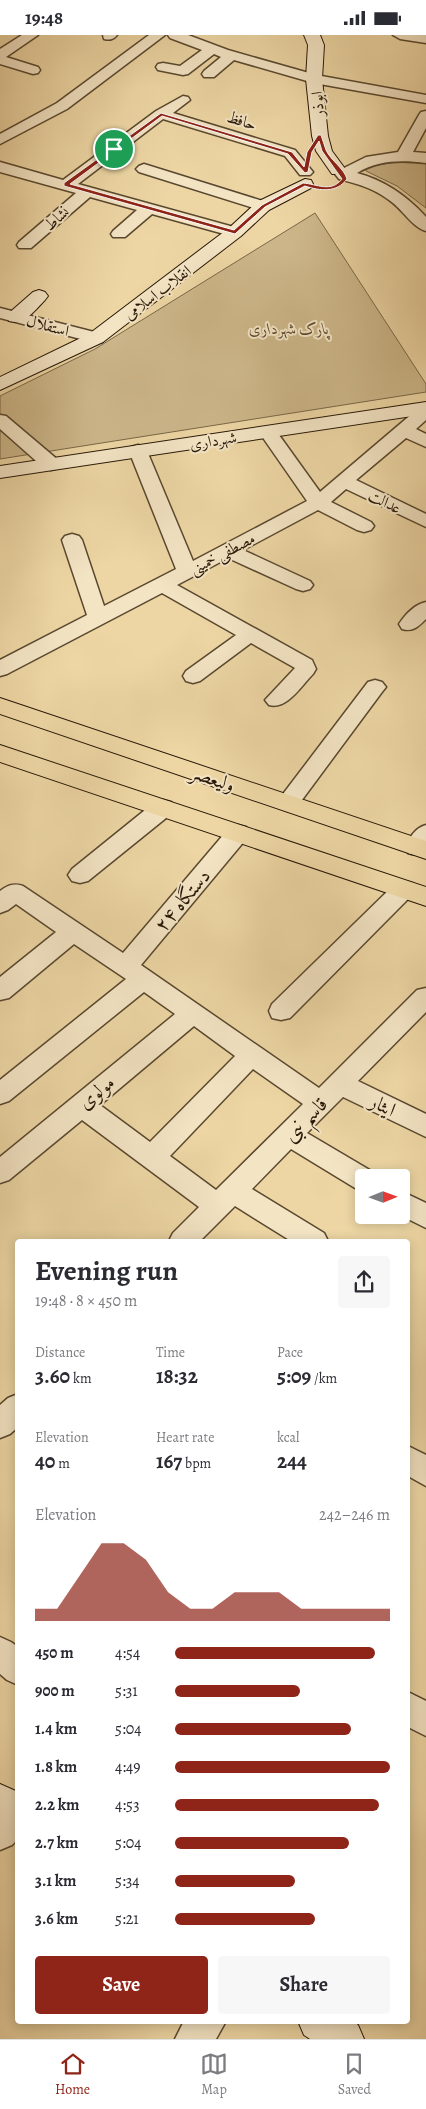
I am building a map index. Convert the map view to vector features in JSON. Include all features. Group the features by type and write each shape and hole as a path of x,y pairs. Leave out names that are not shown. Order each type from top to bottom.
{"main road":[{"name":"ابوذر","path":"305,176 309,152 320,136 314,79 316,45 312,35"},
{"path":"320,136 324,151 339,178"},
{"path":"305,176 322,168 339,178"},
{"path":"305,176 339,178"},
{"name":"انقلاب اسلامی","path":"0,384 96,338 305,176"},
{"path":"8,315 39,296"},
{"name":"شهرداری","path":"0,472 426,409"},
{"name":"ولیعصر","path":"0,706 288,803 423,843"},
{"path":"0,753 415,893"},
{"path":"0,1802 15,1813"},
{"path":"322,2024 344,2039"}],"street":[{"path":"0,55 31,35"},
{"path":"0,140 62,105 158,35"},
{"path":"174,35 212,49 314,79 426,99"},
{"path":"400,35 426,39"},
{"path":"163,67 183,71 212,49"},
{"path":"210,74 232,55"},
{"path":"0,60 33,70"},
{"path":"66,185 161,114 183,101"},
{"name":"حافظ","path":"161,114 290,153 305,176"},
{"path":"403,156 426,115"},
{"path":"220,131 233,122"},
{"path":"339,178 364,163 383,157 426,158"},
{"path":"0,167 235,232"},
{"path":"144,169 264,206"},
{"path":"339,178 365,180 391,194 426,226"},
{"name":"نشاط","path":"25,245 87,191"},
{"path":"119,234 149,208"},
{"name":"استقلال","path":"8,315 96,338"},
{"name":"مصطفی خمینی","path":"0,669 318,503 426,409"},
{"path":"0,420 51,464"},
{"path":"404,429 426,442"},
{"path":"268,432 318,503 364,526"},
{"path":"138,451 187,571"},
{"name":"عدالت","path":"344,481 426,521"},
{"path":"72,540 98,618"},
{"path":"228,550 303,585"},
{"path":"161,584 306,667 276,701"},
{"path":"409,624 426,608"},
{"path":"193,676 250,634"},
{"path":"288,803 375,687"},
{"path":"80,875 163,808"},
{"name":"۲۴ دستگاه","path":"0,1094 134,973 238,833"},
{"path":"0,904 14,892 193,1013 321,1103"},
{"path":"281,1011 415,893"},
{"path":"0,991 72,931"},
{"name":"قاسم نبی","path":"185,1239 426,997"},
{"name":"مولوی","path":"0,1172 193,1013"},
{"path":"152,1157 252,1054"},
{"name":"ایثار","path":"340,1084 426,1126"},
{"path":"81,1105 152,1157 225,1199 310,1239"},
{"path":"289,1135 355,1175"},
{"path":"410,1207 426,1217"},
{"path":"0,1425 15,1410"},
{"path":"410,1461 426,1472"},
{"path":"0,1653 15,1666"},
{"path":"410,1709 426,1721"},
{"path":"0,1833 15,1816"},
{"path":"193,2039 206,2024"}],"green space":[{"path":"426,161 426,208 397,186 366,171 366,168 371,165"},
{"name":"پارک شهرداری","path":"315,213 426,384 426,392 0,459 0,396 95,349"}],"route":[{"path":"161,114 290,153 305,172 307,171 309,152 320,136 324,151 345,179 340,185 330,189 309,187 304,184 264,206 235,232 66,185 114,149 161,114"}]}
